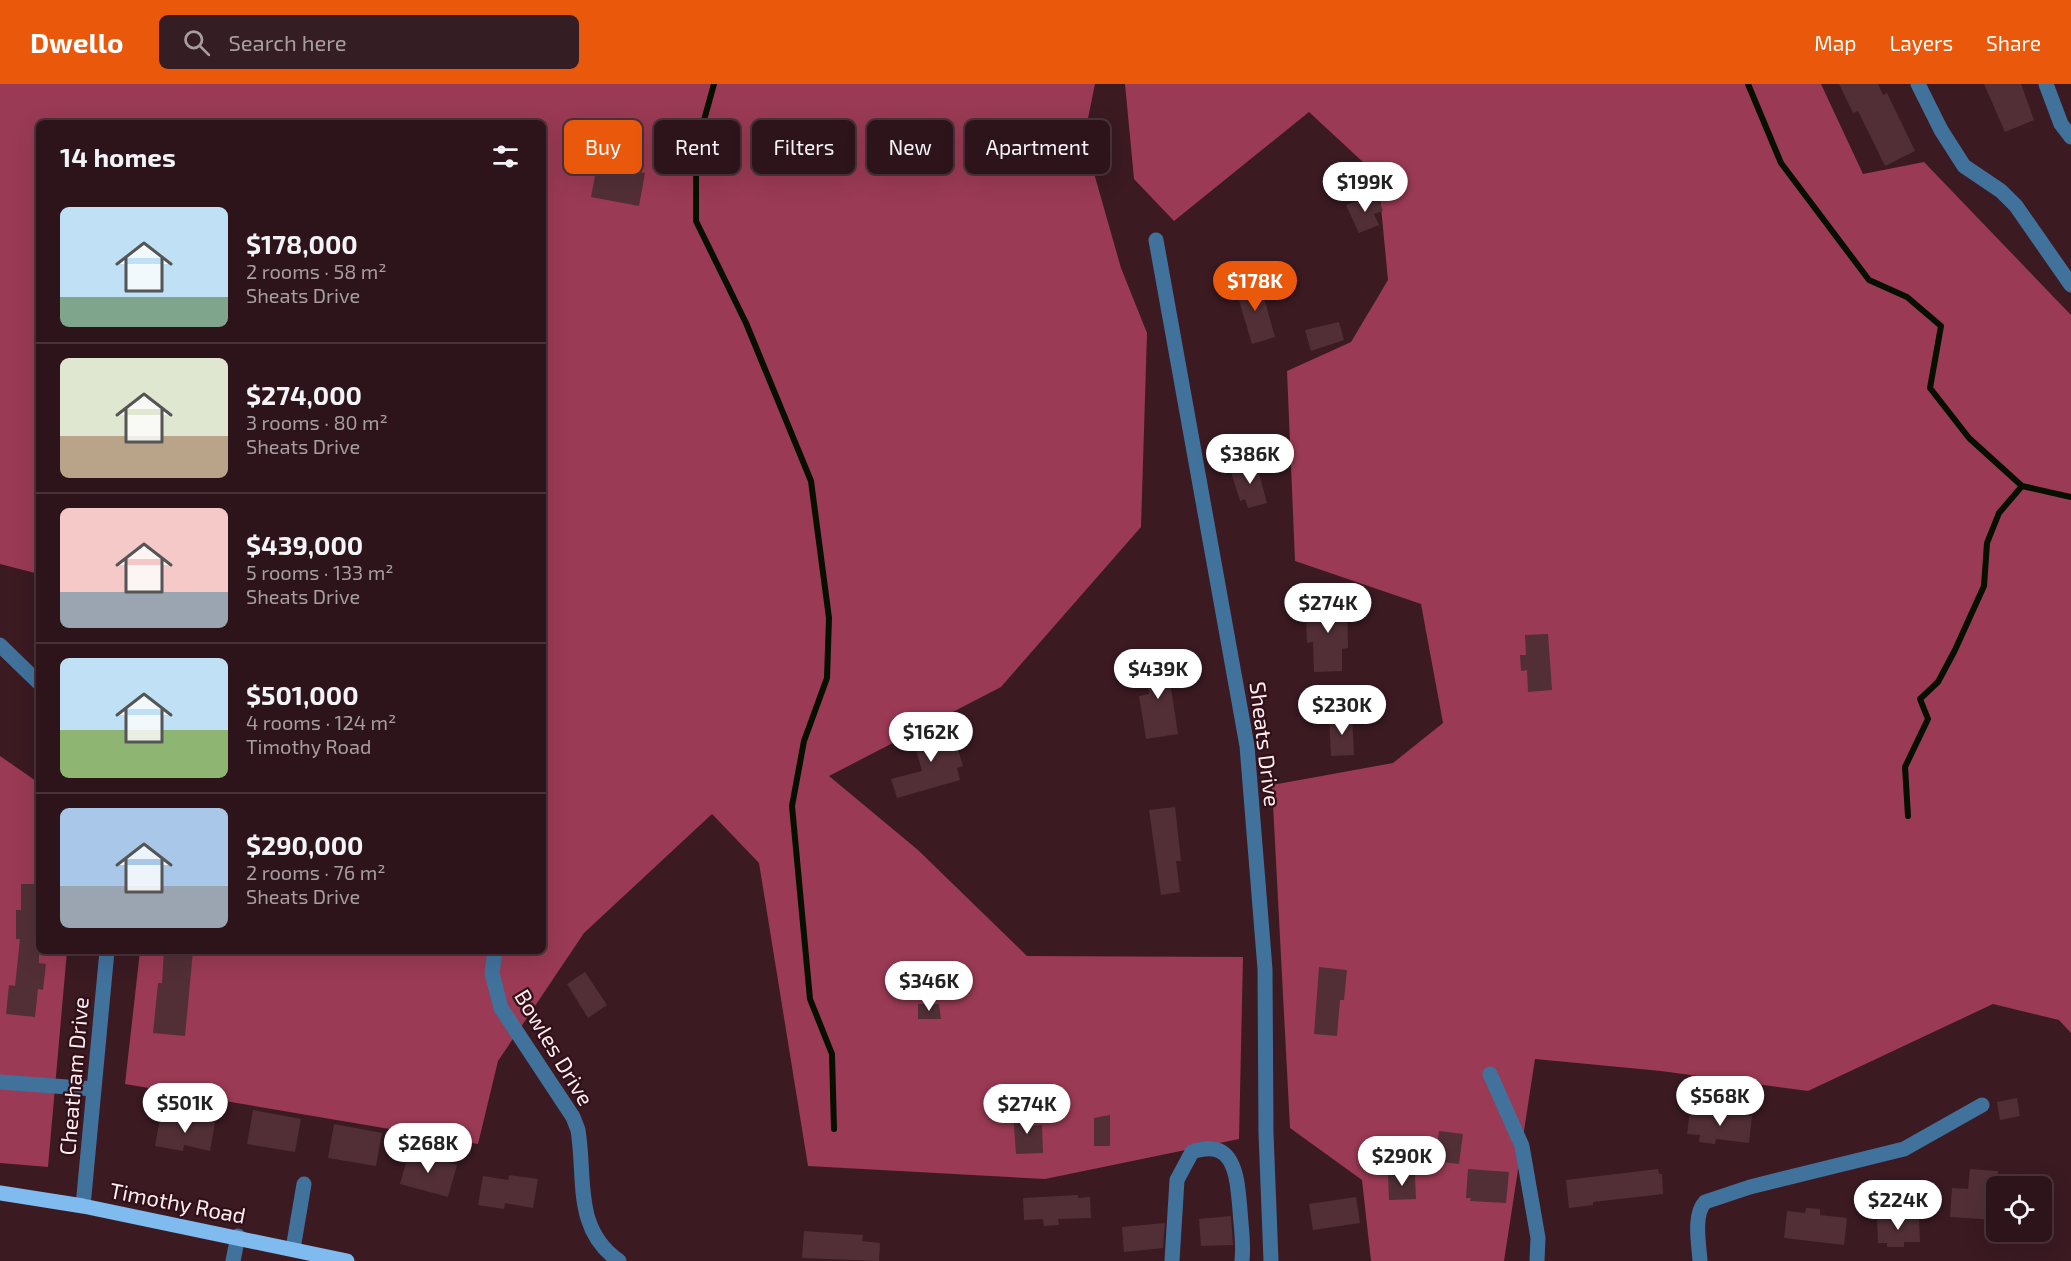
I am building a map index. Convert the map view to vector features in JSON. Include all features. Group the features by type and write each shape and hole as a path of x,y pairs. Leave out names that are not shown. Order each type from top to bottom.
{"main road":[{"name":"Timothy Road","path":"0,1193 83,1206 238,1236 347,1261"}],"street":[{"path":"1918,84 1941,130 1964,166 2001,191 2016,206 2071,285"},
{"path":"2046,84 2061,124 2071,137"},
{"name":"Sheats Drive","path":"1156,240 1247,746 1265,969 1266,1133 1272,1261"},
{"path":"0,645 36,680"},
{"name":"Cheatham Drive","path":"83,1206 107,954"},
{"name":"Bowles Drive","path":"495,954 492,973 501,1008 573,1117 578,1130 588,1225 608,1253 619,1261"},
{"path":"1490,1074 1522,1146 1538,1238 1537,1261"},
{"path":"0,1082 94,1089"},
{"path":"1700,1261 1698,1216 1705,1202 1750,1187 1904,1149 1982,1105"},
{"path":"1172,1261 1177,1180 1192,1152 1207,1147 1221,1151 1231,1161 1237,1175 1242,1261"},
{"path":"292,1249 304,1184"},
{"path":"232,1261 238,1236"}],"shaded area":[{"path":"0,84 1095,84 1088,120 965,120 965,174 1094,174 1121,268 1147,333 1141,527 1001,687 829,776 918,850 1027,956 1243,957 1239,1139 1045,1179 808,1166 759,863 712,814 584,933 498,1061 478,1144 125,1084 140,954 546,954 546,120 36,120 36,573 0,564"},
{"path":"1125,84 1821,84 1863,174 1924,162 2071,315 2071,1033 2059,1020 1993,1004 1808,1091 1661,1071 1535,1059 1504,1261 1371,1261 1362,1180 1290,1128 1272,785 1393,763 1443,723 1421,604 1295,561 1287,371 1351,342 1388,280 1378,176 1309,112 1174,221 1134,179"},
{"path":"0,756 36,781 36,954 67,954 48,1167 0,1163"}],"building":[{"path":"1839,84 1878,84 1883,95 1887,93 1915,151 1885,166 1858,111 1853,113"},
{"path":"1984,84 2021,84 2034,120 2005,132"},
{"path":"645,173 639,206 591,197 595,174"},
{"path":"1377,194 1383,211 1374,214 1379,225 1359,233 1346,205"},
{"path":"1259,280 1275,337 1252,344 1235,287"},
{"path":"1339,322 1344,340 1311,351 1305,330"},
{"path":"1256,462 1267,503 1248,508 1245,499 1240,501 1231,472"},
{"path":"1347,598 1348,648 1342,649 1342,671 1314,672 1313,642 1307,643 1306,615 1311,615 1311,603"},
{"path":"1548,634 1552,690 1528,692 1527,670 1521,671 1520,655 1526,655 1525,635"},
{"path":"1166,655 1178,734 1146,739 1139,696 1149,694 1143,659"},
{"path":"1352,715 1354,755 1331,756 1329,716"},
{"path":"945,726 949,738 954,736 963,766 957,768 960,780 897,798 891,779 922,771 912,735"},
{"path":"1175,807 1181,861 1176,861 1180,892 1161,895 1149,810"},
{"path":"21,884 36,884 36,954 39,954 39,963 46,964 43,990 38,989 35,1017 6,1014 9,985 15,986 20,939 16,939 16,910 21,910"},
{"path":"164,954 193,954 185,1036 153,1033 158,983 162,983"},
{"path":"1319,967 1347,970 1344,1000 1340,1000 1337,1036 1314,1034"},
{"path":"585,972 607,1005 588,1018 567,984"},
{"path":"918,1004 939,1004 941,1019 918,1019"},
{"path":"2017,1098 2020,1116 2000,1120 1997,1102"},
{"path":"253,1110 301,1119 295,1152 247,1144"},
{"path":"1690,1110 1752,1116 1749,1143 1716,1139 1715,1144 1699,1142 1700,1135 1687,1134"},
{"path":"1028,1112 1028,1126 1042,1125 1043,1153 1016,1154 1013,1113"},
{"path":"1110,1115 1110,1146 1094,1146 1094,1118"},
{"path":"186,1117 215,1122 210,1151 184,1145 183,1151 155,1146 160,1118 185,1122"},
{"path":"334,1124 382,1133 376,1166 328,1158"},
{"path":"1439,1131 1463,1134 1459,1164 1435,1161"},
{"path":"409,1151 457,1165 448,1197 400,1184"},
{"path":"1468,1169 1509,1172 1506,1203 1470,1201 1471,1198 1466,1198"},
{"path":"1658,1169 1659,1174 1662,1174 1663,1194 1593,1202 1593,1205 1569,1208 1566,1180"},
{"path":"1970,1169 1998,1171 1998,1176 1986,1176 1986,1219 1950,1217 1952,1188 1968,1189"},
{"path":"509,1175 538,1179 533,1208 505,1203 504,1209 478,1205 483,1176 508,1180"},
{"path":"1388,1175 1415,1175 1416,1199 1389,1200"},
{"path":"1078,1195 1078,1198 1090,1197 1091,1218 1058,1219 1059,1225 1044,1226 1043,1219 1024,1220 1023,1198"},
{"path":"1356,1197 1360,1223 1313,1230 1309,1204"},
{"path":"1806,1208 1820,1209 1820,1215 1847,1218 1844,1245 1784,1238 1787,1211 1805,1213"},
{"path":"1231,1216 1233,1245 1201,1246 1199,1219"},
{"path":"1919,1218 1920,1242 1904,1242 1904,1247 1887,1247 1887,1243 1878,1243 1877,1219"},
{"path":"1165,1223 1163,1248 1124,1252 1122,1227"},
{"path":"804,1231 863,1235 862,1241 880,1243 879,1261 802,1258"}],"waterway":[{"path":"714,84 696,149 696,221 746,323 811,481 829,618 827,678 804,741 792,806 810,999 832,1054 834,1129"},
{"path":"1748,84 1781,163 1869,280 1907,297 1941,326 1930,388 1969,438 2022,486 2071,497"},
{"path":"1908,816 1905,767 1928,719 1920,699 1938,682 1955,650 1984,586 1987,543 1999,513 2022,486"}]}
